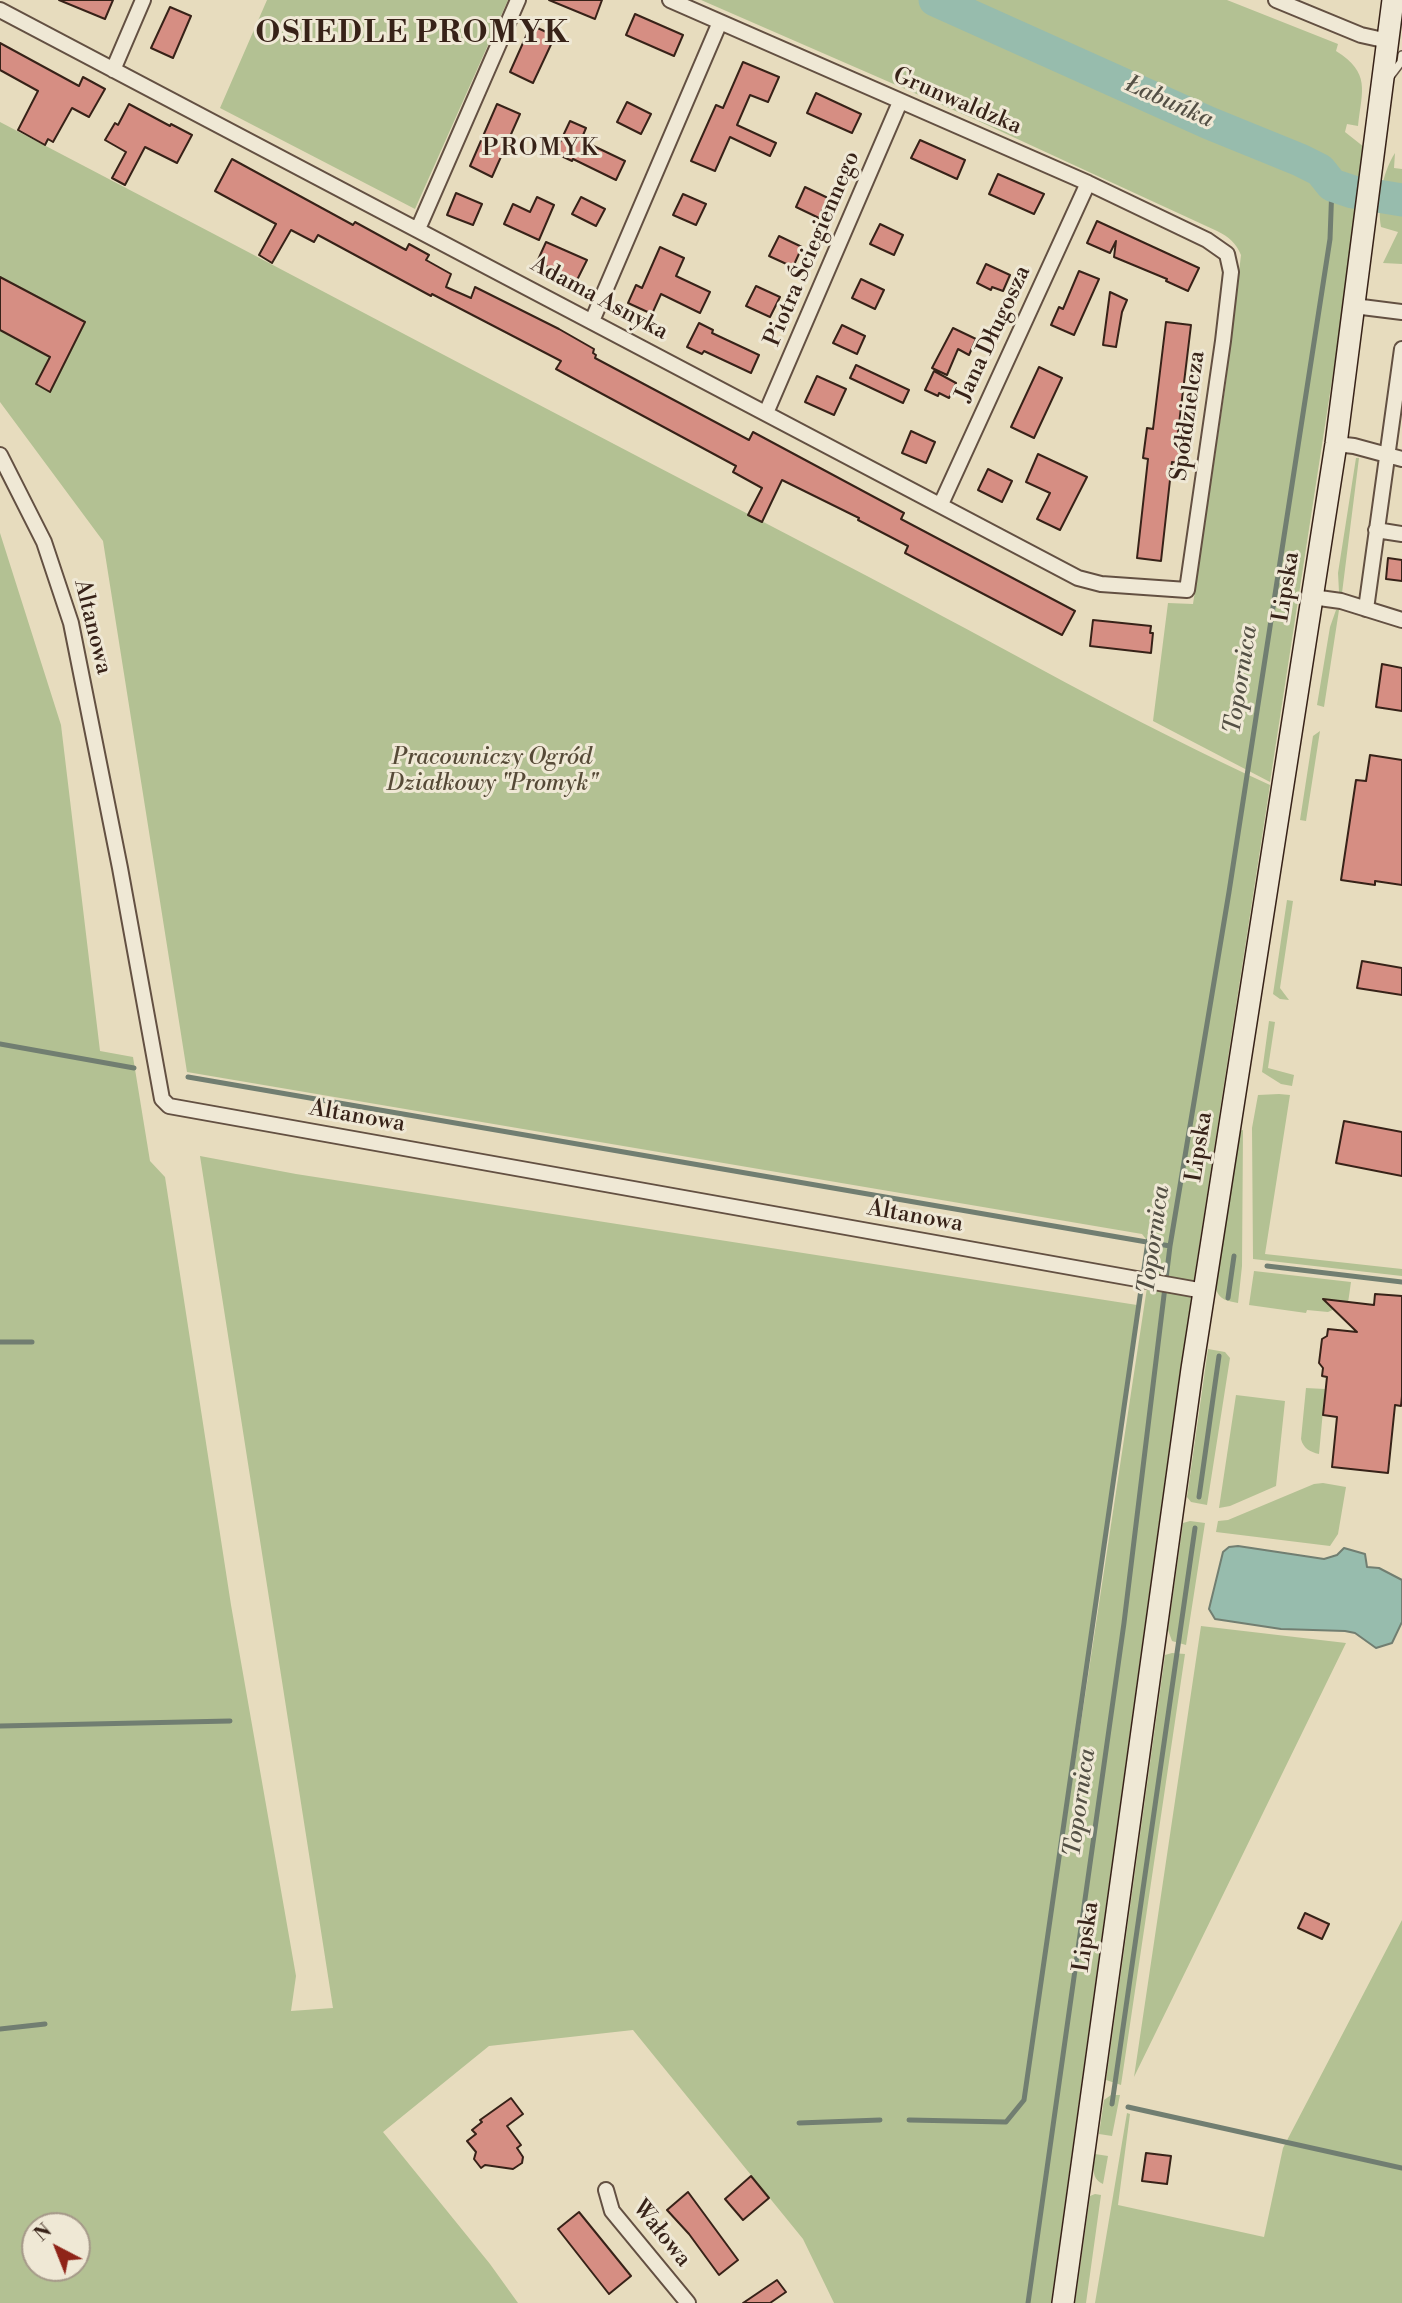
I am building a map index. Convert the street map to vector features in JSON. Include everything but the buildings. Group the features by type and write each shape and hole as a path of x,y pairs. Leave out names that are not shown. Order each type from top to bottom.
{"main road":[{"name":"Lipska","path":"1063,2303 1194,1289 1336,444 1382,87 1395,48 1394,0"}],"street":[{"path":"113,70 143,0"},
{"path":"418,229 518,0"},
{"name":"Grunwaldzka","path":"670,0 1088,183 1207,240 1223,251"},
{"path":"1276,0 1395,48"},
{"name":"Adama Asnyka","path":"0,10 1084,580 1101,584 1187,590"},
{"path":"592,321 720,22"},
{"name":"Piotra Ściegiennego","path":"766,414 900,102"},
{"name":"Jana Długosza","path":"941,504 1088,183"},
{"name":"Spółdzielcza","path":"1187,590 1231,272 1229,258 1223,251"},
{"path":"1354,306 1402,312"},
{"path":"1366,609 1376,530 1395,457 1402,349"},
{"path":"1336,444 1395,457"},
{"name":"Altanowa","path":"0,454 44,542 71,623 162,1099 165,1102 186,1110 1194,1289"},
{"path":"1376,530 1402,534"},
{"path":"1312,597 1341,601 1402,620"},
{"name":"Wałowa","path":"606,2190 612,2211 688,2303"}],"green space":[{"path":"267,0 508,0 415,209 220,108"},
{"path":"701,0 1227,0 1338,44 1336,51 1355,67 1362,83 1358,126 1347,124 1345,132 1364,147 1340,328 1270,782 1153,721 1168,603 1193,604 1226,382 1241,255 1237,247 1217,231 974,119"},
{"name":"Pracowniczy Ogród Działkowy \"Promyk\"","path":"0,122 867,576 1117,710 1270,785 1179,1377 1051,2303 834,2303 803,2239 633,2030 489,2046 383,2132 490,2264 518,2303 0,2303 0,533 61,725 100,1051 133,1057 150,1161 165,1177 231,1605 296,1976 291,2011 333,2008 200,1156 296,1174 1137,1305 1041,1986 1153,1248 1142,1234 187,1072 103,541 0,402"},
{"path":"1395,153 1394,168 1402,169 1402,264 1383,263 1398,232 1381,227 1380,218 1384,179"},
{"path":"1356,458 1359,458 1342,593 1339,592 1338,573"},
{"path":"1336,610 1339,610 1324,707 1317,705 1330,627"},
{"path":"1320,731 1306,821 1300,820 1313,736"},
{"path":"1287,900 1293,901 1280,988 1289,1000 1280,999 1273,994"},
{"path":"1269,1021 1275,1022 1268,1068 1294,1075 1292,1086 1281,1084 1262,1072"},
{"path":"1258,1095 1290,1095 1265,1254 1402,1269 1402,1276 1253,1259 1252,1128"},
{"path":"1243,1130 1242,1266 1238,1303 1222,1298 1216,1289 1239,1131"},
{"path":"1254,1271 1351,1282 1348,1303 1328,1312 1307,1310 1306,1313 1249,1305"},
{"path":"1208,1349 1225,1352 1230,1358 1207,1505 1191,1502 1187,1497"},
{"path":"1306,1388 1325,1389 1319,1454 1307,1449 1301,1439"},
{"path":"1236,1395 1285,1401 1276,1486 1219,1508"},
{"path":"1314,1484 1346,1487 1338,1534 1330,1546 1216,1532 1218,1521 1228,1520"},
{"path":"1183,1523 1205,1523 1186,1645 1172,1641 1168,1630"},
{"path":"1201,1626 1346,1643 1134,2077"},
{"path":"1185,1654 1121,2085 1106,2080 1165,1655"},
{"path":"1402,1920 1402,2303 1095,2303 1127,2113 1130,2114 1118,2205 1264,2237 1283,2148"},
{"path":"1111,2095 1120,2095 1112,2136 1099,2134 1104,2100"},
{"path":"1095,2154 1108,2156 1103,2184 1094,2175"},
{"path":"1101,2195 1086,2303 1075,2303 1090,2196"}],"shaded area":[{"path":"1238,1546 1324,1559 1337,1555 1344,1548 1365,1554 1367,1567 1379,1568 1402,1580 1402,1622 1392,1643 1376,1648 1355,1633 1345,1631 1281,1629 1215,1619 1209,1609 1223,1552 1229,1547"}],"waterway":[{"name":"Łabuńka","path":"935,0 1209,123 1300,160 1320,170 1332,185 1353,192 1402,200"},
{"name":"Topornica","path":"1028,2303 1124,1623 1170,1246 1229,892 1330,239 1332,185"},
{"path":"0,1044 134,1068"},
{"path":"188,1077 1170,1246"},
{"path":"909,2120 1006,2122 1024,2100 1148,1241"},
{"path":"1228,1298 1234,1256"},
{"path":"1267,1266 1402,1282"},
{"path":"0,1342 32,1342"},
{"path":"1199,1497 1219,1356"},
{"path":"1112,2104 1195,1528"},
{"path":"0,1726 230,1721"},
{"path":"0,2029 45,2024"},
{"path":"1128,2107 1402,2168"},
{"path":"799,2123 880,2120"}],"district":[{"name":"OSIEDLE PROMYK","path":"413,35"},
{"name":"PROMYK","path":"541,149"}]}
